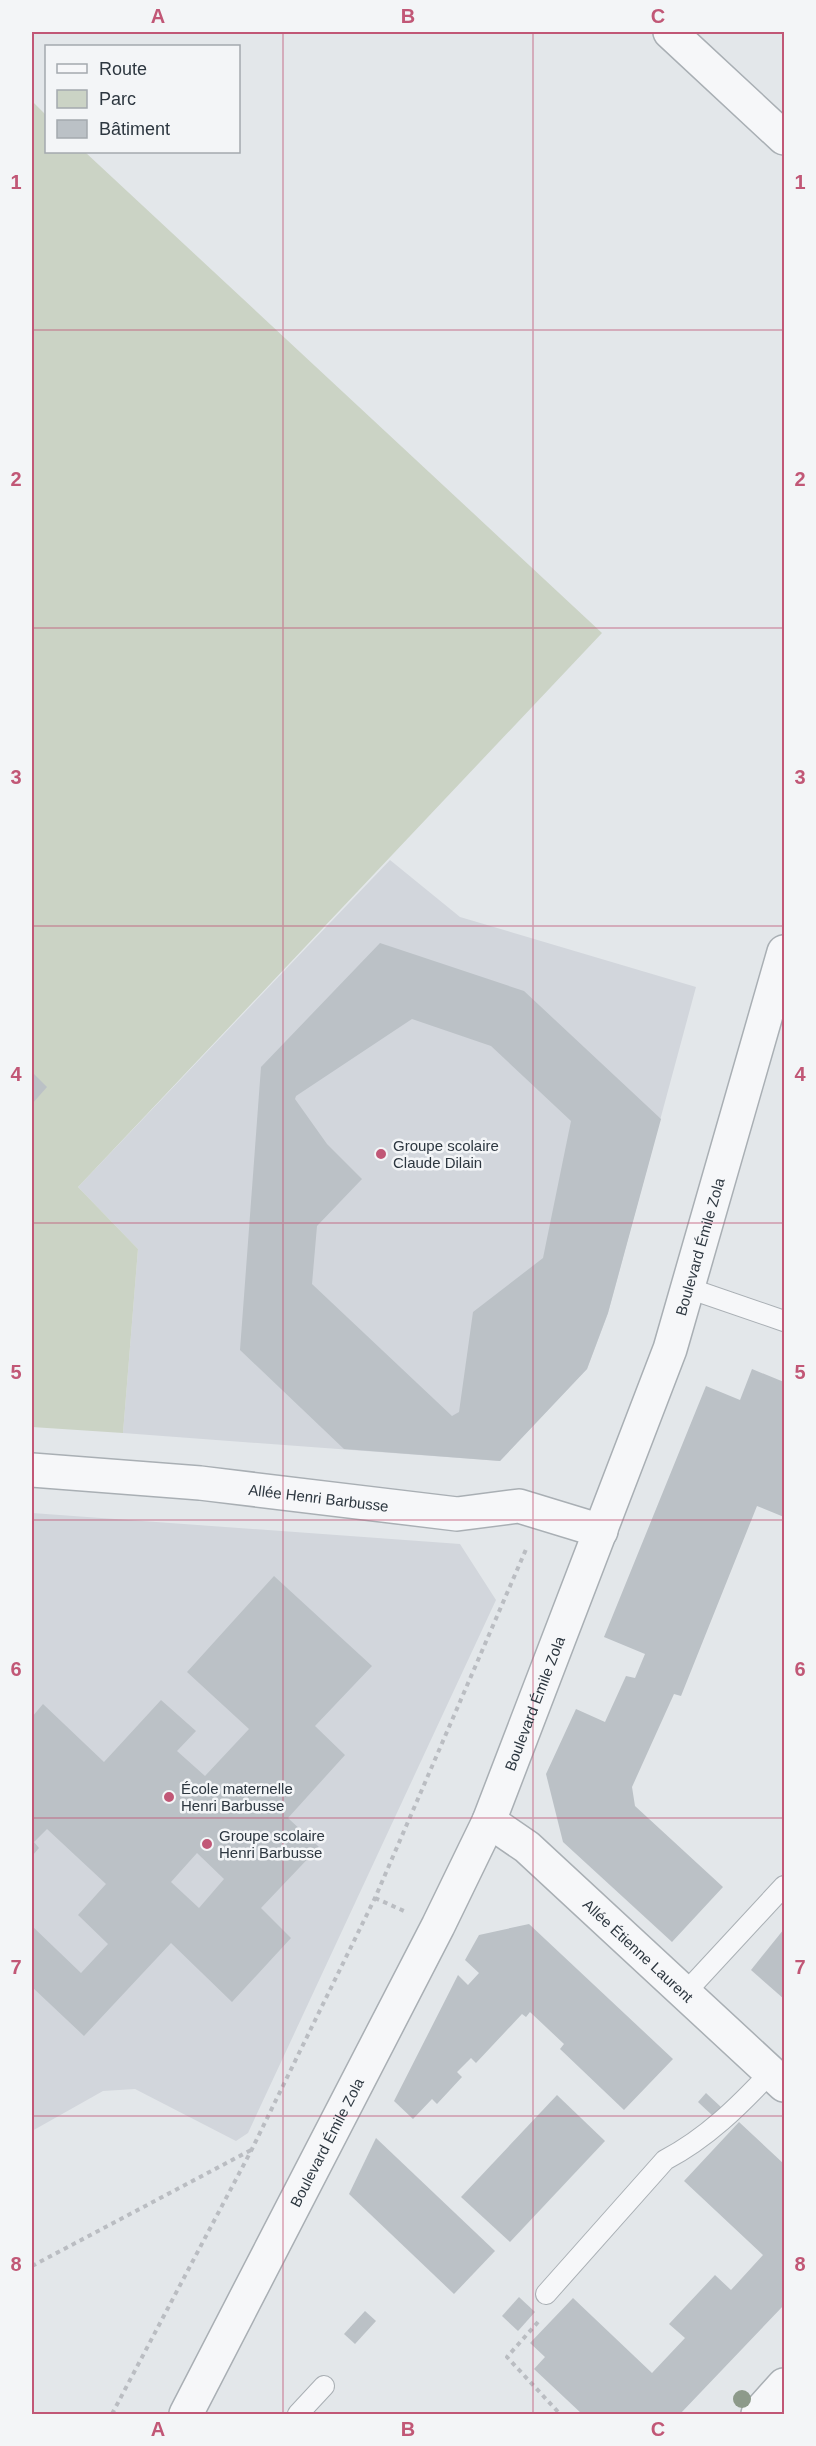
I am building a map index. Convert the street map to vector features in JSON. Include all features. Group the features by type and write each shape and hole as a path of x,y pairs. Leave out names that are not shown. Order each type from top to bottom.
{"street":[{"path":"670,32 784,138"},
{"name":"Boulevard Émile Zola","path":"186,2415 432,1937 489,1821 670,1349 784,952"},
{"name":"Allée Henri Barbusse","path":"32,1470 200,1483 457,1514 519,1506 601,1531"},
{"name":"Allée Étienne Laurent","path":"489,1821 527,1847 778,2079"},
{"path":"758,2415 784,2385"}],"lane":[{"path":"688,1288 784,1321"},
{"path":"685,1993 784,1886"},
{"path":"546,2294 665,2160 681,2151 778,2079"},
{"path":"298,2415 324,2386"}],"path":[{"path":"112,2415 252,2149 375,1898 530,1542"},
{"path":"32,2266 252,2149"},
{"path":"546,2294 548,2311 507,2357 560,2415"}],"shaded area":[{"name":"Groupe scolaire Claude Dilain","path":"390,860 460,917 696,987 608,1313 587,1369 500,1461 123,1433 138,1249 78,1187"},
{"name":"Groupe scolaire Henri Barbusse","path":"32,1513 460,1544 496,1600 248,2133 236,2141 135,2089 103,2091 32,2131"}],"green space":[{"path":"32,101 45,114 45,153 86,153 602,633 78,1187 138,1249 123,1433 32,1427"}],"building":[{"path":"380,943 524,991 661,1119 608,1313 587,1369 500,1461 344,1449 240,1350 261,1067","holes":["412,1019 491,1046 571,1121 543,1258 473,1312 459,1412 452,1416 312,1284 317,1226 362,1179 327,1144 295,1099 296,1096"]},
{"path":"32,1072 47,1087 32,1104"},
{"path":"752,1369 784,1382 784,1517 757,1506 681,1696 674,1694 632,1787 635,1806 723,1887 672,1942 563,1842 546,1774 576,1709 605,1722 626,1676 635,1678 645,1654 604,1637 706,1386 740,1400"},
{"name":"École maternelle Henri Barbusse","path":"274,1576 372,1666 315,1726 345,1755 288,1818 319,1847 261,1908 291,1938 232,2002 171,1943 84,2036 32,1987 32,1926 81,1973 108,1944 78,1915 106,1884 47,1829 34,1842 39,1848 32,1856 32,1717 43,1704 104,1762 161,1700 196,1731 177,1751 205,1776 249,1729 187,1672","holes":["197,1853 224,1879 199,1908 171,1882"]},
{"path":"529,1924 673,2059 624,2110 560,2049 564,2044 530,2012 526,2017 522,2014 476,2063 471,2058 457,2072 462,2077 437,2104 432,2099 413,2119 394,2101 458,1975 468,1985 479,1973 465,1960 479,1935"},
{"path":"784,1929 784,1999 751,1970"},
{"path":"706,2093 722,2108 714,2117 698,2102"},
{"path":"557,2095 605,2141 510,2242 461,2197"},
{"path":"739,2122 784,2164 784,2305 680,2414 582,2414 534,2369 545,2357 530,2343 573,2298 652,2373 685,2338 669,2324 715,2275 731,2290 763,2255 684,2181"},
{"path":"376,2138 495,2251 454,2294 349,2194"},
{"path":"519,2297 535,2312 518,2331 502,2316"},
{"path":"365,2311 376,2321 355,2344 344,2334"}],"place":[{"name":"Groupe scolaire Claude Dilain","path":"381,1154"},
{"name":"École maternelle Henri Barbusse","path":"169,1797"},
{"name":"Groupe scolaire Henri Barbusse","path":"207,1844"}]}
